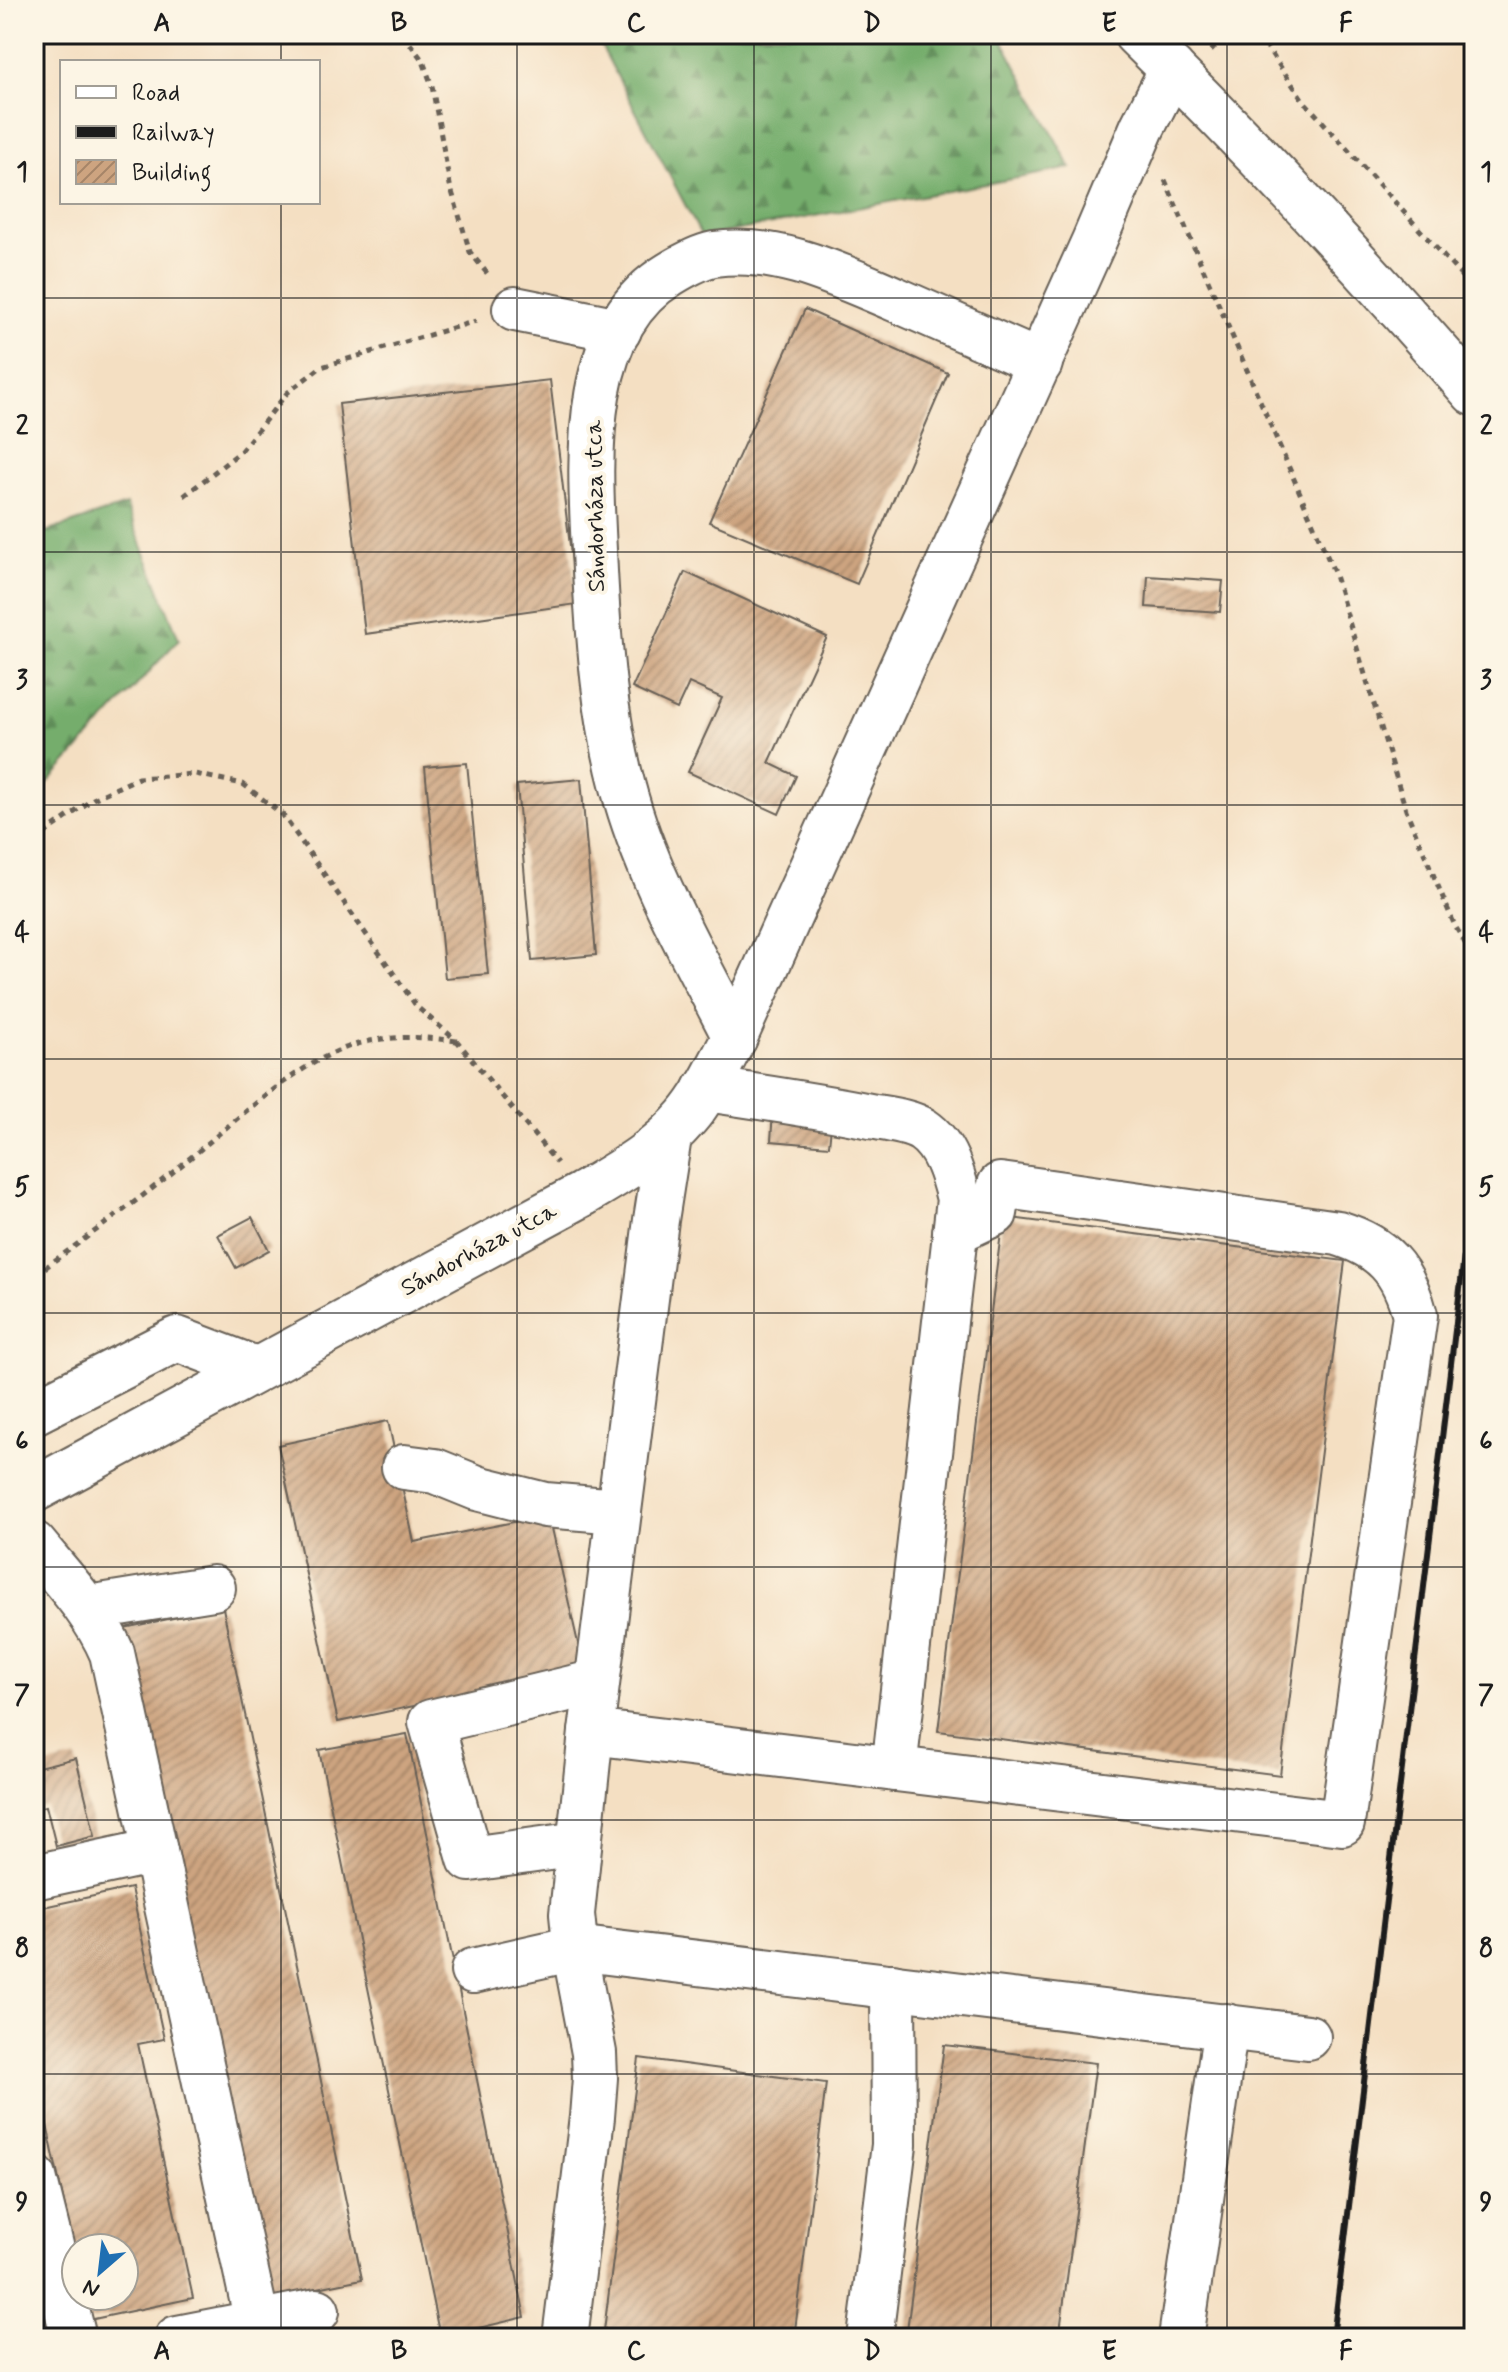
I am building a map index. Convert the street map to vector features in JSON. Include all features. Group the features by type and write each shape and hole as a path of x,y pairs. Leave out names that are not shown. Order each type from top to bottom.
{"street":[{"path":"1136,34 1312,212 1474,393"},
{"name":"Sándorháza utca","path":"34,1490 583,1194 631,1166 669,1137 689,1115 735,1037 1040,363 1142,128 1172,69"},
{"name":"Sándorháza utca","path":"735,1037 671,911 642,845 623,788 607,710 600,662 591,490 592,437 596,399 605,363 619,330 655,283 686,264 712,254 743,253 778,256 825,269 1040,363"},
{"path":"515,309 619,330"},
{"path":"706,1089 893,1120 922,1130 939,1148 952,1170 959,1199 894,1769"},
{"path":"565,2338 595,2078 594,2053 572,1914 597,1682 669,1137"},
{"path":"591,1732 1342,1823 1415,1315 1402,1279 1374,1248 1338,1233 1000,1185 995,1213 955,1232"},
{"path":"34,1412 177,1339 256,1369"},
{"path":"404,1467 435,1471 477,1488 545,1505 619,1511"},
{"path":"34,1544 88,1608 112,1653 257,2322"},
{"path":"88,1608 213,1588"},
{"path":"579,1844 470,1859 431,1722 597,1682"},
{"path":"34,1877 155,1851"},
{"path":"473,1971 575,1948 1308,2037"},
{"path":"870,2338 894,2145 893,1986"},
{"path":"1181,2338 1226,2026"},
{"path":"34,2177 74,2338"},
{"path":"177,2338 317,2311"}],"path":[{"path":"184,496 240,452 287,393 321,367 515,309 470,252 450,185 432,86 423,61 403,34"},
{"path":"1258,34 1303,100 1474,290"},
{"path":"1142,128 1334,572 1406,810 1455,926 1474,958"},
{"path":"34,841 93,799 138,778 195,774 243,784 282,814 417,1007 457,1041 583,1194"},
{"path":"34,1273 159,1183 300,1070 348,1047 389,1038 425,1037 457,1041"}],"green space":[{"path":"595,34 999,34 1071,168 702,237"},
{"path":"126,505 179,639 34,798 34,536"}],"building":[{"path":"805,309 948,373 857,584 709,522"},
{"path":"550,380 577,604 365,634 339,404"},
{"path":"685,572 827,637 769,763 796,776 779,814 688,772 722,698 689,683 677,709 632,688"},
{"path":"1148,576 1223,581 1220,612 1146,607"},
{"path":"467,763 488,974 445,978 425,767"},
{"path":"581,779 596,955 532,961 517,785"},
{"path":"773,1111 832,1116 829,1146 771,1141"},
{"path":"252,1217 269,1250 236,1268 218,1235"},
{"path":"1003,1217 1345,1261 1280,1775 938,1731"},
{"path":"388,1421 414,1542 549,1515 584,1670 338,1722 278,1445"},
{"path":"223,1608 362,2279 263,2299 124,1628"},
{"path":"407,1734 525,2317 440,2337 319,1750"},
{"path":"76,1758 95,1836 56,1846 46,1806 34,1809 34,1768"},
{"path":"131,1888 164,2039 138,2044 193,2298 140,2309 140,2232 70,2232 34,2065 34,1909"},
{"path":"944,2045 1096,2063 1059,2338 906,2338"},
{"path":"639,2058 826,2083 794,2338 603,2338"},
{"path":"87,2312 127,2312 89,2320"}],"railway":[{"path":"1333,2338 1464,1256"}]}
